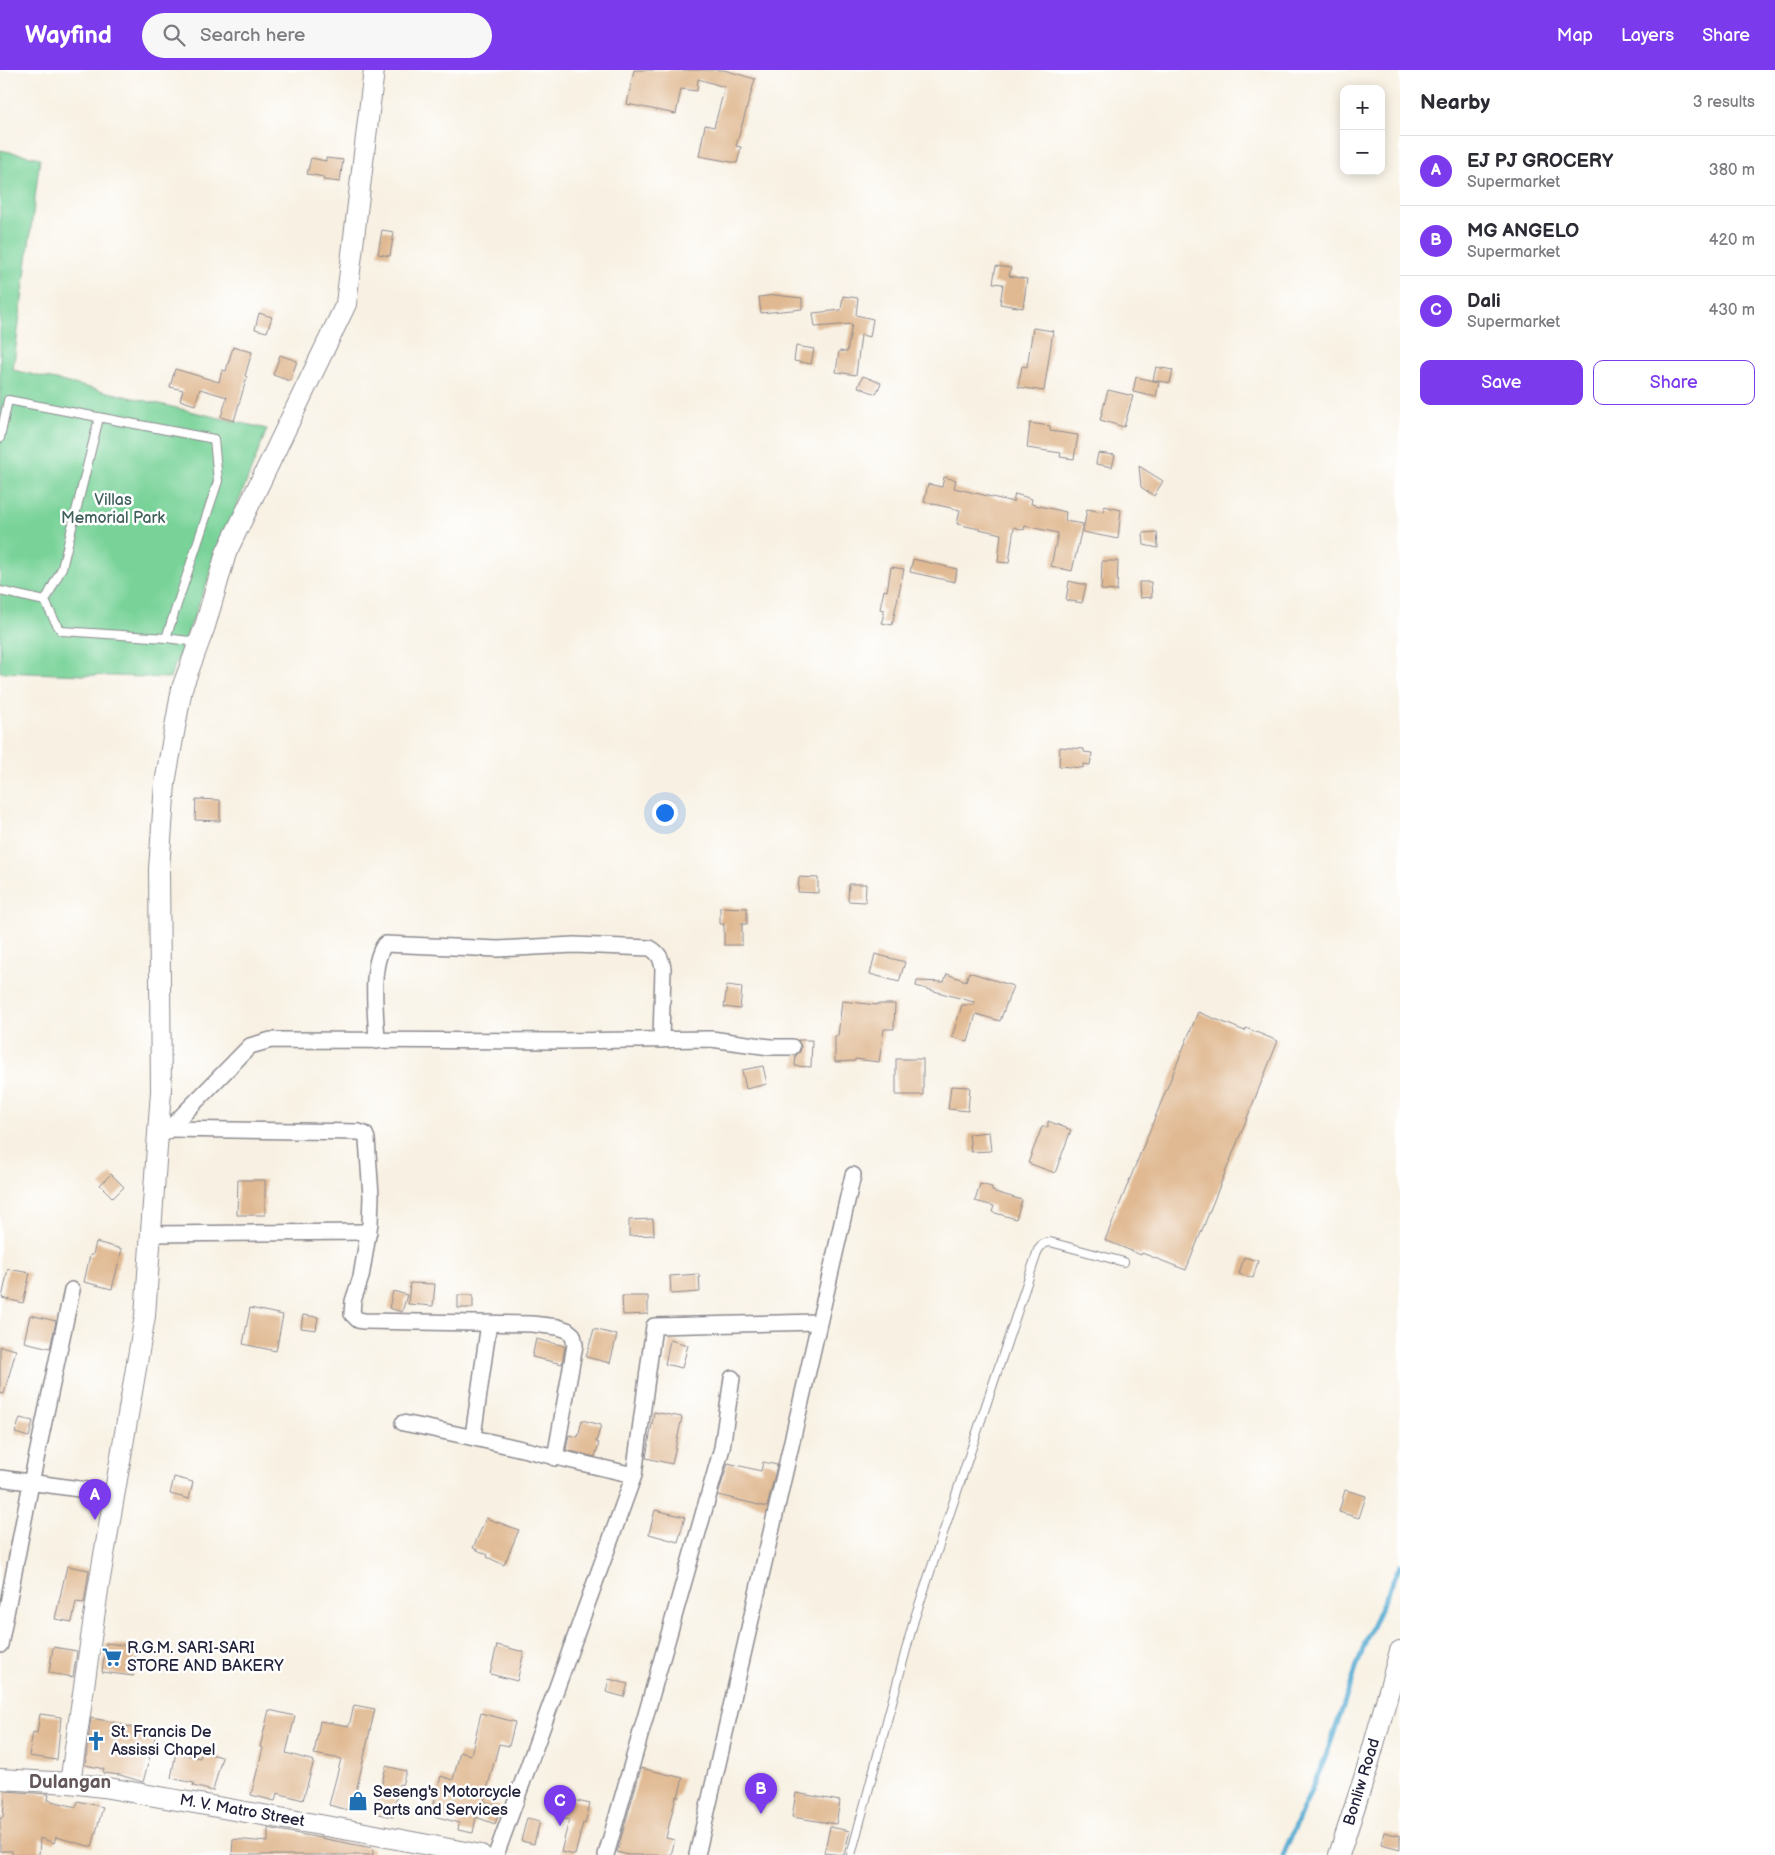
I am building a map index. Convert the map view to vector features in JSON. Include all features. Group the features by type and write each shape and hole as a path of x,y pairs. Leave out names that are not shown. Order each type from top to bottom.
{"street":[{"path":"70,1783 97,1599 145,1316 151,1234 163,1135 159,869 165,783 182,688 199,643 226,553 346,304 374,70"},
{"path":"377,1041 375,970 378,954 385,944 498,949 574,945 650,948 656,951 661,958 663,968 661,1040"},
{"path":"163,1135 250,1046 271,1040 711,1039 770,1047 792,1047"},
{"path":"163,1135 360,1132 365,1134 367,1139 370,1196 369,1232 361,1276 353,1301 352,1314 354,1317 364,1321 532,1324 558,1327 566,1330 573,1335 575,1345 555,1458"},
{"path":"697,1855 853,1175"},
{"path":"151,1234 369,1232"},
{"path":"0,1644 31,1483 72,1290"},
{"path":"496,1855 634,1475 654,1326 820,1322"},
{"path":"473,1436 489,1324"},
{"path":"606,1855 722,1448 732,1378"},
{"path":"403,1422 473,1436 555,1458 634,1475"},
{"path":"0,1478 115,1494"},
{"name":"Bonliw Road","path":"1339,1855 1367,1769 1400,1651"},
{"name":"M. V. Matro Street","path":"0,1779 103,1787 351,1830 481,1855"}],"lane":[{"path":"0,438 8,400 214,439 218,480 166,638"},
{"path":"45,601 62,568 99,418"},
{"path":"0,591 45,601 56,620 57,627 62,630 166,638 199,643"},
{"path":"851,1855 914,1620 1038,1250 1043,1244 1050,1242 1124,1262"}],"green space":[{"name":"Villas Memorial Park","path":"0,150 40,158 13,370 267,429 170,678 0,672"}],"building":[{"path":"634,70 724,70 755,79 736,146 741,147 737,163 699,156 705,125 714,127 725,87 698,79 697,91 681,89 676,114 627,104"},
{"path":"311,158 326,161 326,158 343,160 340,182 323,180 324,177 307,174"},
{"path":"382,230 394,232 390,256 378,254"},
{"path":"996,266 1011,268 1009,276 1027,279 1023,308 1000,304 1003,284 993,283"},
{"path":"775,295 802,298 802,309 761,313 759,297"},
{"path":"843,296 858,298 856,315 873,319 870,337 861,335 856,375 836,372 839,351 847,352 852,324 815,327 813,313 841,310"},
{"path":"259,313 272,317 267,332 255,329"},
{"path":"1033,328 1053,331 1044,391 1018,387 1022,366 1027,367"},
{"path":"796,346 814,349 811,364 794,361"},
{"path":"233,347 252,352 234,421 221,417 227,397 200,389 195,405 180,400 183,390 170,387 175,369 219,382 222,370 226,371"},
{"path":"280,355 297,361 290,381 273,375"},
{"path":"1156,367 1173,370 1170,383 1153,380"},
{"path":"863,376 881,383 876,394 858,387"},
{"path":"1136,377 1159,382 1156,397 1133,392"},
{"path":"1108,390 1133,396 1124,427 1100,420"},
{"path":"1030,423 1050,426 1050,431 1078,435 1074,459 1060,457 1061,453 1027,448"},
{"path":"1098,453 1115,455 1112,467 1096,464"},
{"path":"1139,466 1163,481 1154,496 1141,487"},
{"path":"944,477 956,480 954,488 1013,502 1015,494 1032,499 1031,504 1066,512 1065,521 1083,524 1072,571 1051,566 1058,533 1025,526 1024,530 1014,527 1009,563 998,562 1001,534 957,524 960,510 924,502 928,484 942,487"},
{"path":"1104,506 1121,510 1118,539 1083,532 1087,509 1103,512"},
{"path":"1157,532 1158,548 1144,545 1143,533"},
{"path":"913,559 957,569 955,582 910,572"},
{"path":"1102,561 1118,561 1117,591 1101,590"},
{"path":"891,567 904,569 892,625 882,623 884,610 880,609 884,590 887,591"},
{"path":"1069,581 1086,585 1082,603 1066,600"},
{"path":"1139,582 1151,582 1152,597 1140,598"},
{"path":"1060,747 1084,749 1084,752 1092,753 1090,765 1083,764 1083,768 1059,766"},
{"path":"196,799 220,800 220,821 195,820"},
{"path":"799,877 818,878 818,893 798,892"},
{"path":"849,884 866,884 865,902 848,901"},
{"path":"720,907 747,908 747,924 742,924 742,945 724,945 724,924 720,924"},
{"path":"875,954 905,962 899,982 870,974"},
{"path":"969,972 1013,986 1000,1021 976,1014 968,1042 952,1037 962,1005 974,1005 974,1002 916,986 917,981 944,982 947,974 966,981"},
{"path":"727,985 742,987 740,1009 724,1007"},
{"path":"842,1001 877,1005 895,1004 894,1029 884,1029 879,1062 855,1059 855,1061 835,1062 835,1036 838,1036"},
{"path":"1198,1012 1245,1031 1246,1028 1278,1041 1186,1270 1142,1253 1141,1255 1105,1240"},
{"path":"798,1040 812,1040 811,1067 795,1066 796,1055 800,1052 801,1047"},
{"path":"896,1059 923,1059 923,1095 896,1095"},
{"path":"763,1066 767,1084 746,1089 742,1070"},
{"path":"951,1086 970,1087 968,1111 948,1109"},
{"path":"1048,1121 1071,1130 1055,1173 1028,1163 1042,1127 1048,1127"},
{"path":"989,1132 991,1151 971,1152 969,1134"},
{"path":"111,1174 124,1187 113,1198 100,1185"},
{"path":"238,1180 265,1180 265,1215 237,1215"},
{"path":"980,1184 992,1187 992,1191 1022,1200 1016,1219 992,1212 994,1206 975,1201"},
{"path":"653,1219 654,1235 629,1236 629,1220"},
{"path":"96,1242 122,1249 112,1289 84,1282 90,1255 93,1255"},
{"path":"1244,1257 1258,1261 1253,1278 1239,1274"},
{"path":"8,1269 30,1273 23,1303 2,1298"},
{"path":"699,1274 700,1292 671,1294 670,1276"},
{"path":"410,1283 435,1284 433,1306 408,1304"},
{"path":"393,1291 407,1295 402,1312 389,1308"},
{"path":"458,1295 473,1295 473,1308 458,1308"},
{"path":"622,1296 648,1296 648,1314 623,1315"},
{"path":"250,1308 283,1315 276,1351 243,1344"},
{"path":"30,1315 56,1321 50,1348 24,1342"},
{"path":"303,1315 318,1317 316,1330 301,1328"},
{"path":"594,1329 617,1335 610,1363 586,1357"},
{"path":"536,1339 565,1346 562,1364 532,1357"},
{"path":"670,1340 688,1345 682,1368 665,1364"},
{"path":"0,1346 16,1350 4,1394 0,1393"},
{"path":"654,1412 682,1417 672,1464 646,1458"},
{"path":"20,1418 33,1421 29,1437 15,1433"},
{"path":"582,1420 601,1425 596,1442 599,1443 595,1457 566,1450 569,1435 578,1437"},
{"path":"763,1462 777,1465 767,1507 718,1495 728,1463 761,1471"},
{"path":"174,1477 193,1482 189,1499 170,1494"},
{"path":"1345,1490 1366,1496 1359,1518 1339,1512"},
{"path":"655,1510 685,1517 678,1542 649,1534"},
{"path":"486,1518 519,1530 504,1565 473,1548"},
{"path":"67,1566 89,1570 84,1603 76,1602 72,1622 55,1619"},
{"path":"106,1643 137,1647 133,1676 102,1672"},
{"path":"497,1645 524,1652 517,1681 490,1674"},
{"path":"53,1647 77,1651 73,1677 49,1673"},
{"path":"609,1679 628,1684 624,1697 606,1692"},
{"path":"354,1705 375,1709 352,1809 348,1808 347,1810 329,1805 341,1759 314,1754 320,1721 349,1726"},
{"path":"269,1710 295,1716 286,1753 314,1761 303,1800 277,1793 275,1801 251,1795 263,1748 260,1747"},
{"path":"481,1713 515,1722 509,1746 499,1744 484,1801 501,1807 495,1824 476,1817 473,1833 458,1830 459,1823 431,1815 441,1776 453,1780 460,1752 471,1755"},
{"path":"40,1714 61,1717 57,1760 29,1756 33,1732 37,1733"},
{"path":"91,1718 156,1734 143,1782 120,1775 103,1773 104,1769 85,1765"},
{"path":"176,1752 200,1758 202,1752 222,1757 213,1791 193,1786 194,1783 171,1778"},
{"path":"386,1766 406,1771 402,1785 399,1784 393,1817 375,1813"},
{"path":"641,1768 683,1778 678,1797 676,1796 666,1838 675,1840 671,1855 628,1855 617,1852"},
{"path":"5,1791 49,1794 48,1800 76,1807 78,1801 103,1807 92,1847 56,1837 54,1843 40,1838 39,1855 12,1855 12,1851 0,1851 0,1818 3,1818"},
{"path":"796,1793 840,1801 836,1824 792,1817"},
{"path":"564,1798 590,1804 575,1855 561,1852 569,1820 559,1818"},
{"path":"527,1818 540,1821 534,1844 521,1841"},
{"path":"830,1827 850,1831 844,1855 824,1853"},
{"path":"268,1828 373,1848 373,1855 232,1855 233,1839 268,1842"},
{"path":"1384,1832 1400,1836 1400,1849 1381,1844"}],"waterway":[{"path":"1283,1855 1326,1756 1366,1640 1400,1566"}],"place":[{"name":"EJ PJ GROCERY","path":"95,1520"},
{"name":"R.G.M. SARI-SARI STORE AND BAKERY","path":"112,1657"},
{"name":"St. Francis De Assissi Chapel","path":"96,1741"},
{"name":"Seseng's Motorcycle Parts and Services","path":"358,1801"},
{"name":"MG ANGELO","path":"761,1814"},
{"name":"Dali","path":"560,1826"}],"district":[{"name":"Dulangan","path":"70,1782"}]}
